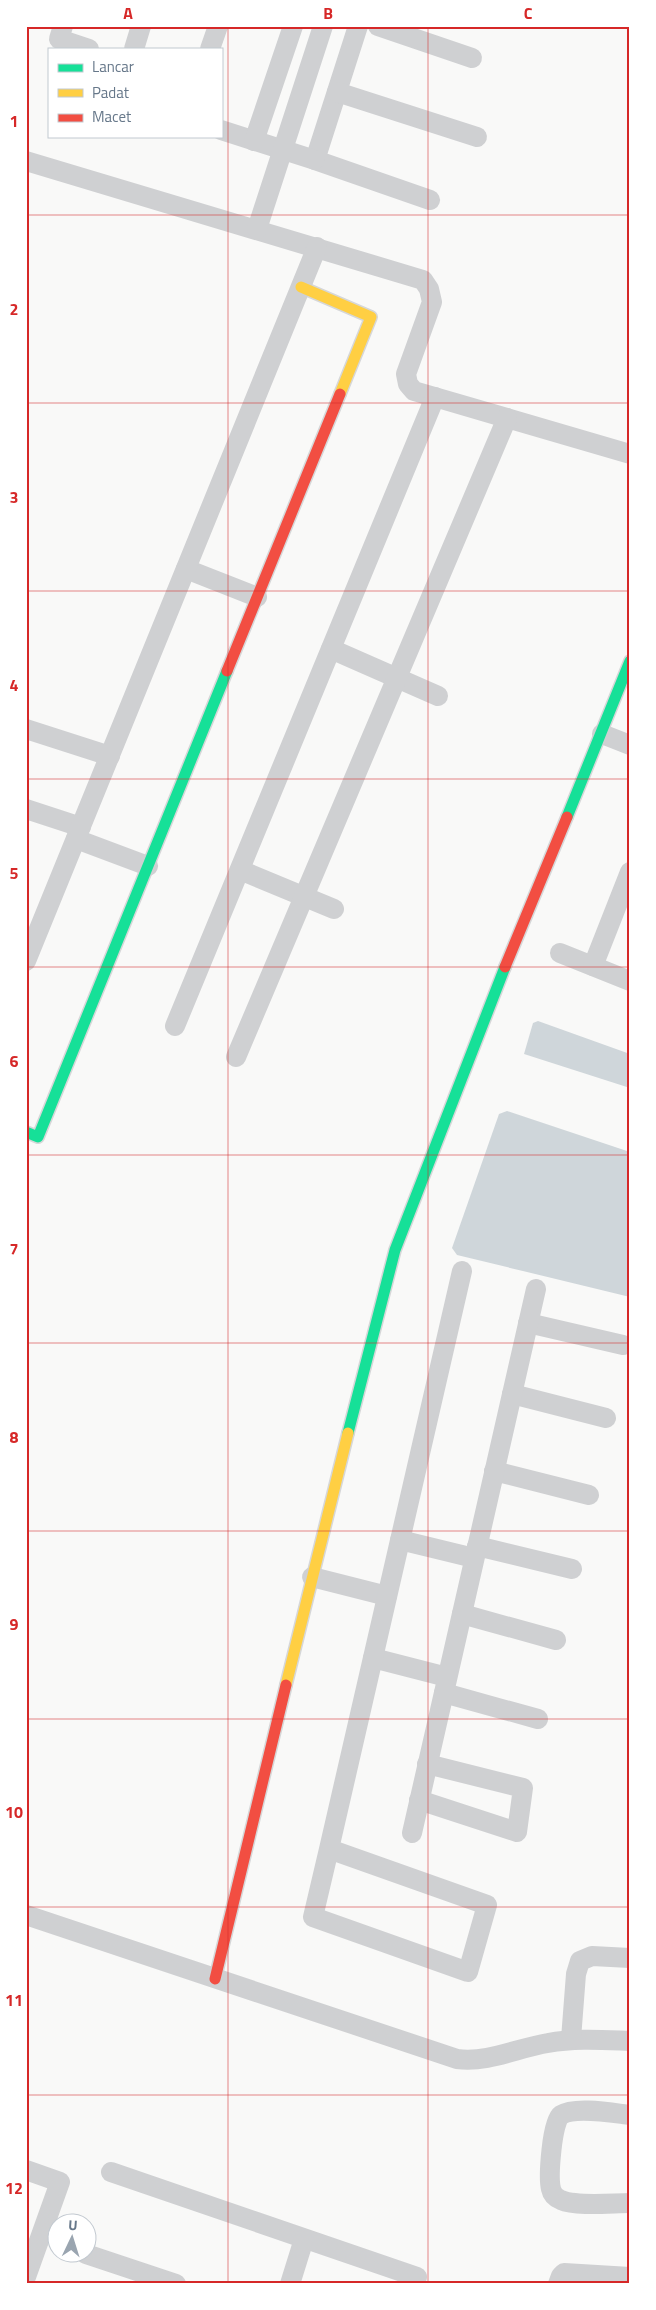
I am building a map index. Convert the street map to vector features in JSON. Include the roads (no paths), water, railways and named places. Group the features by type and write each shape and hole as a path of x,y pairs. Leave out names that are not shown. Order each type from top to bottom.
{"street":[{"path":"63,26 59,39 86,48"},
{"path":"134,48 141,26"},
{"path":"210,48 218,26"},
{"path":"254,141 293,26"},
{"path":"257,229 323,26"},
{"path":"315,160 358,26"},
{"path":"378,26 472,58"},
{"path":"337,92 477,138"},
{"path":"222,130 430,200"},
{"path":"26,161 423,280 429,289 432,302 406,374 406,379 414,391 630,454"},
{"path":"26,961 317,247"},
{"path":"26,1132 38,1137 370,317 301,287"},
{"path":"175,1026 435,397"},
{"path":"236,1057 507,418"},
{"path":"186,569 257,597"},
{"path":"331,649 438,696"},
{"path":"215,1979 312,1577 395,1250 518,933 602,734 630,661"},
{"path":"26,729 110,756"},
{"path":"602,734 630,745"},
{"path":"26,809 148,866"},
{"path":"240,870 334,909"},
{"path":"593,966 630,872"},
{"path":"560,953 630,981"},
{"path":"329,1848 487,1905 468,1972 313,1917 462,1271"},
{"path":"412,1832 536,1289"},
{"path":"528,1323 623,1345"},
{"path":"512,1394 606,1418"},
{"path":"494,1471 589,1496"},
{"path":"400,1540 572,1569"},
{"path":"312,1577 387,1596"},
{"path":"462,1614 556,1640"},
{"path":"373,1658 538,1720"},
{"path":"419,1800 517,1832 523,1788 428,1764"},
{"path":"26,1915 457,2059 472,2061 490,2058 547,2043 571,2039 630,2041"},
{"path":"571,2039 576,1974 580,1961 592,1956 630,1958"},
{"path":"630,2115 574,2110 562,2114 554,2126 550,2179 551,2189 560,2200 570,2202 630,2203"},
{"path":"26,2170 60,2182 31,2247 26,2277"},
{"path":"111,2172 416,2277"},
{"path":"290,2284 304,2239"},
{"path":"98,2258 176,2284"},
{"path":"558,2284 564,2273 630,2278"}]}
